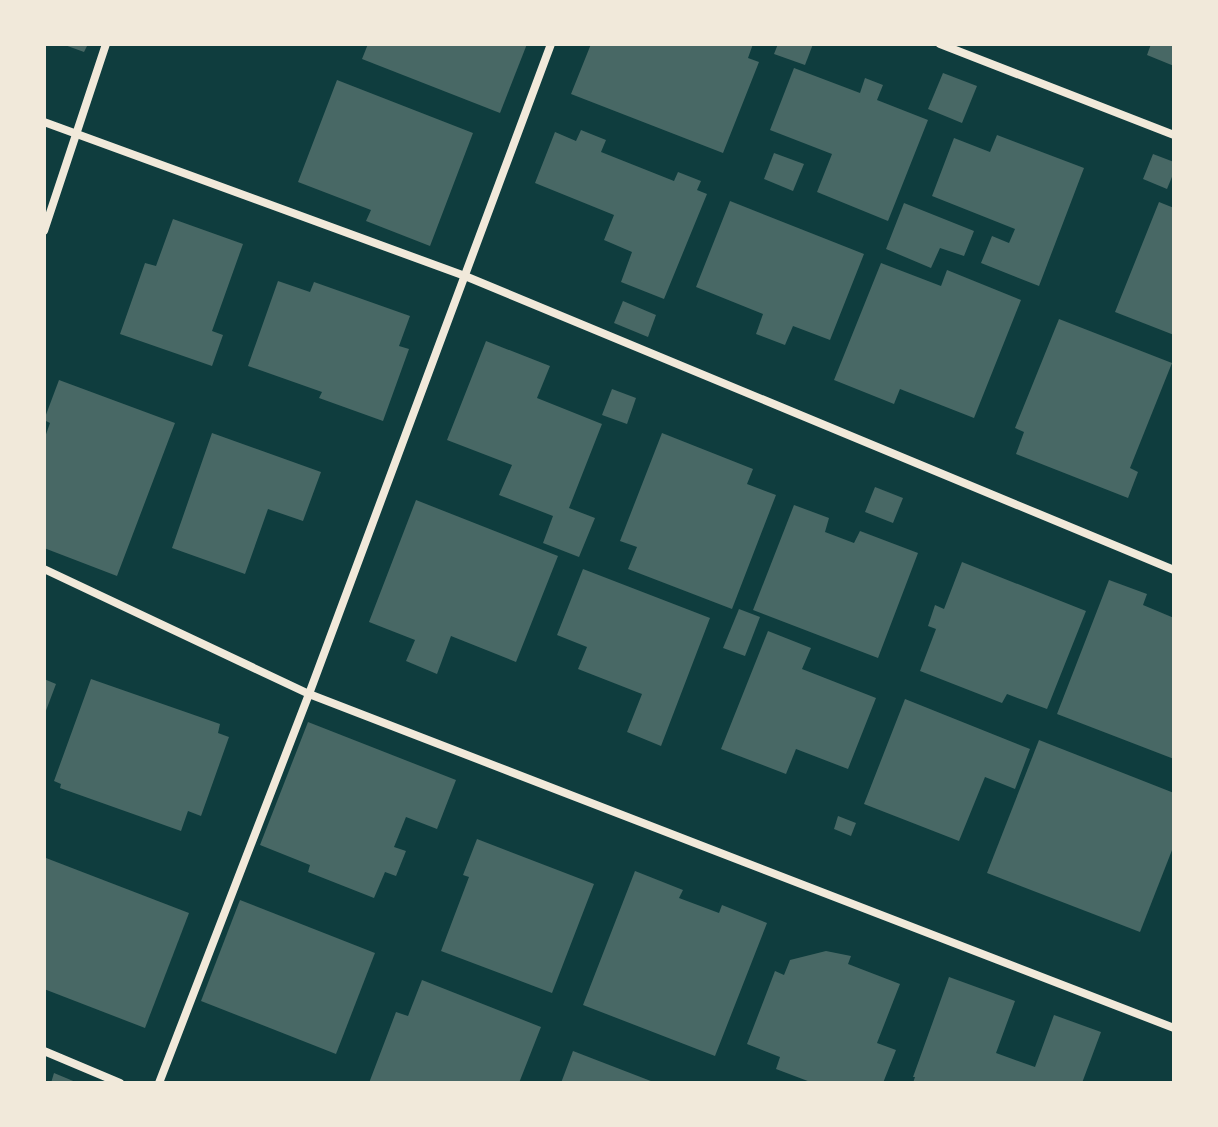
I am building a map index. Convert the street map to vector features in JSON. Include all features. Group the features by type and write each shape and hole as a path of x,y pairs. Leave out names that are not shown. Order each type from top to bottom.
{"street":[{"path":"44,231 106,44"},
{"path":"159,1083 309,694 551,44"},
{"path":"940,44 1174,135"},
{"path":"44,122 465,276 1174,570"},
{"path":"44,569 309,694 1174,1028"},
{"path":"44,1051 120,1083"}],"building":[{"path":"62,44 88,44 84,52"},
{"path":"368,44 527,44 500,113 362,59"},
{"path":"591,44 753,44 748,58 759,62 723,153 571,94"},
{"path":"778,44 813,44 805,65 774,54"},
{"path":"1151,44 1174,44 1174,66 1147,55"},
{"path":"794,68 860,93 865,78 883,85 877,100 928,120 888,221 817,192 832,154 770,130"},
{"path":"943,73 977,86 962,123 928,109"},
{"path":"337,80 473,133 430,246 366,221 371,210 298,182"},
{"path":"581,130 606,140 601,152 674,181 678,172 701,181 697,190 707,194 664,299 621,282 632,252 604,240 614,215 535,183 555,132 576,141"},
{"path":"997,135 1084,168 1039,286 981,263 992,236 1009,243 1015,229 932,196 954,138 990,152"},
{"path":"774,153 804,164 793,191 764,179"},
{"path":"1153,154 1174,162 1174,172 1167,189 1143,179"},
{"path":"730,201 864,254 830,340 793,326 785,345 756,334 763,314 696,287"},
{"path":"1159,202 1174,208 1174,335 1115,312"},
{"path":"904,203 974,231 964,256 940,248 931,268 886,249"},
{"path":"173,219 243,244 212,331 223,335 212,366 120,334 145,263 156,266"},
{"path":"881,263 941,286 947,270 1021,300 974,418 900,389 894,404 834,380"},
{"path":"278,281 310,292 314,282 410,316 399,346 409,349 383,421 319,398 322,392 248,366"},
{"path":"623,301 656,315 648,337 614,323"},
{"path":"1059,319 1172,363 1130,468 1138,472 1128,498 1016,454 1024,432 1015,428"},
{"path":"486,341 550,366 537,398 602,424 569,508 595,518 579,557 543,543 553,516 499,495 512,465 447,440"},
{"path":"59,380 175,423 117,576 44,548 44,440 50,423 44,420"},
{"path":"612,389 636,398 627,424 602,415"},
{"path":"212,433 321,472 303,521 268,509 245,574 172,548"},
{"path":"662,433 753,469 747,484 776,495 732,609 628,569 637,547 620,541"},
{"path":"875,487 903,498 893,523 865,512"},
{"path":"416,500 558,556 516,662 451,636 437,674 406,661 415,640 369,622"},
{"path":"794,505 829,518 825,532 854,543 860,531 918,553 878,658 753,610"},
{"path":"962,562 1086,611 1047,709 1007,694 1002,703 920,671 936,629 928,626 935,605 944,609"},
{"path":"583,569 710,618 661,746 627,732 642,694 578,669 587,647 557,635"},
{"path":"1109,580 1147,594 1143,605 1174,618 1174,759 1057,714"},
{"path":"739,609 760,617 745,656 723,648"},
{"path":"768,631 811,648 802,669 876,698 848,769 796,749 786,774 721,749"},
{"path":"44,679 56,684 44,716"},
{"path":"91,679 220,724 218,733 229,737 201,816 188,811 181,831 60,788 61,784 54,781"},
{"path":"905,699 1030,749 1015,789 985,777 959,841 864,804"},
{"path":"308,722 456,780 437,829 406,817 394,847 406,851 396,876 385,872 374,898 308,872 310,865 260,845"},
{"path":"1039,740 1174,793 1174,845 1140,932 987,873"},
{"path":"838,816 856,823 851,836 834,829"},
{"path":"477,839 594,884 552,993 441,951 469,877 463,875"},
{"path":"46,858 189,913 145,1028 44,989"},
{"path":"635,871 683,890 679,898 719,913 722,905 767,923 715,1056 583,1005"},
{"path":"240,900 375,953 336,1054 201,1001"},
{"path":"826,951 851,956 848,964 900,984 877,1043 896,1050 883,1083 813,1083 776,1069 780,1057 747,1044 775,971 784,975 790,960"},
{"path":"949,977 1015,1001 996,1053 1035,1067 1054,1015 1101,1032 1082,1083 913,1083"},
{"path":"422,980 541,1027 519,1083 369,1083 396,1012 408,1016"},
{"path":"573,1051 656,1083 561,1083"},
{"path":"54,1073 78,1083 51,1083"}]}
